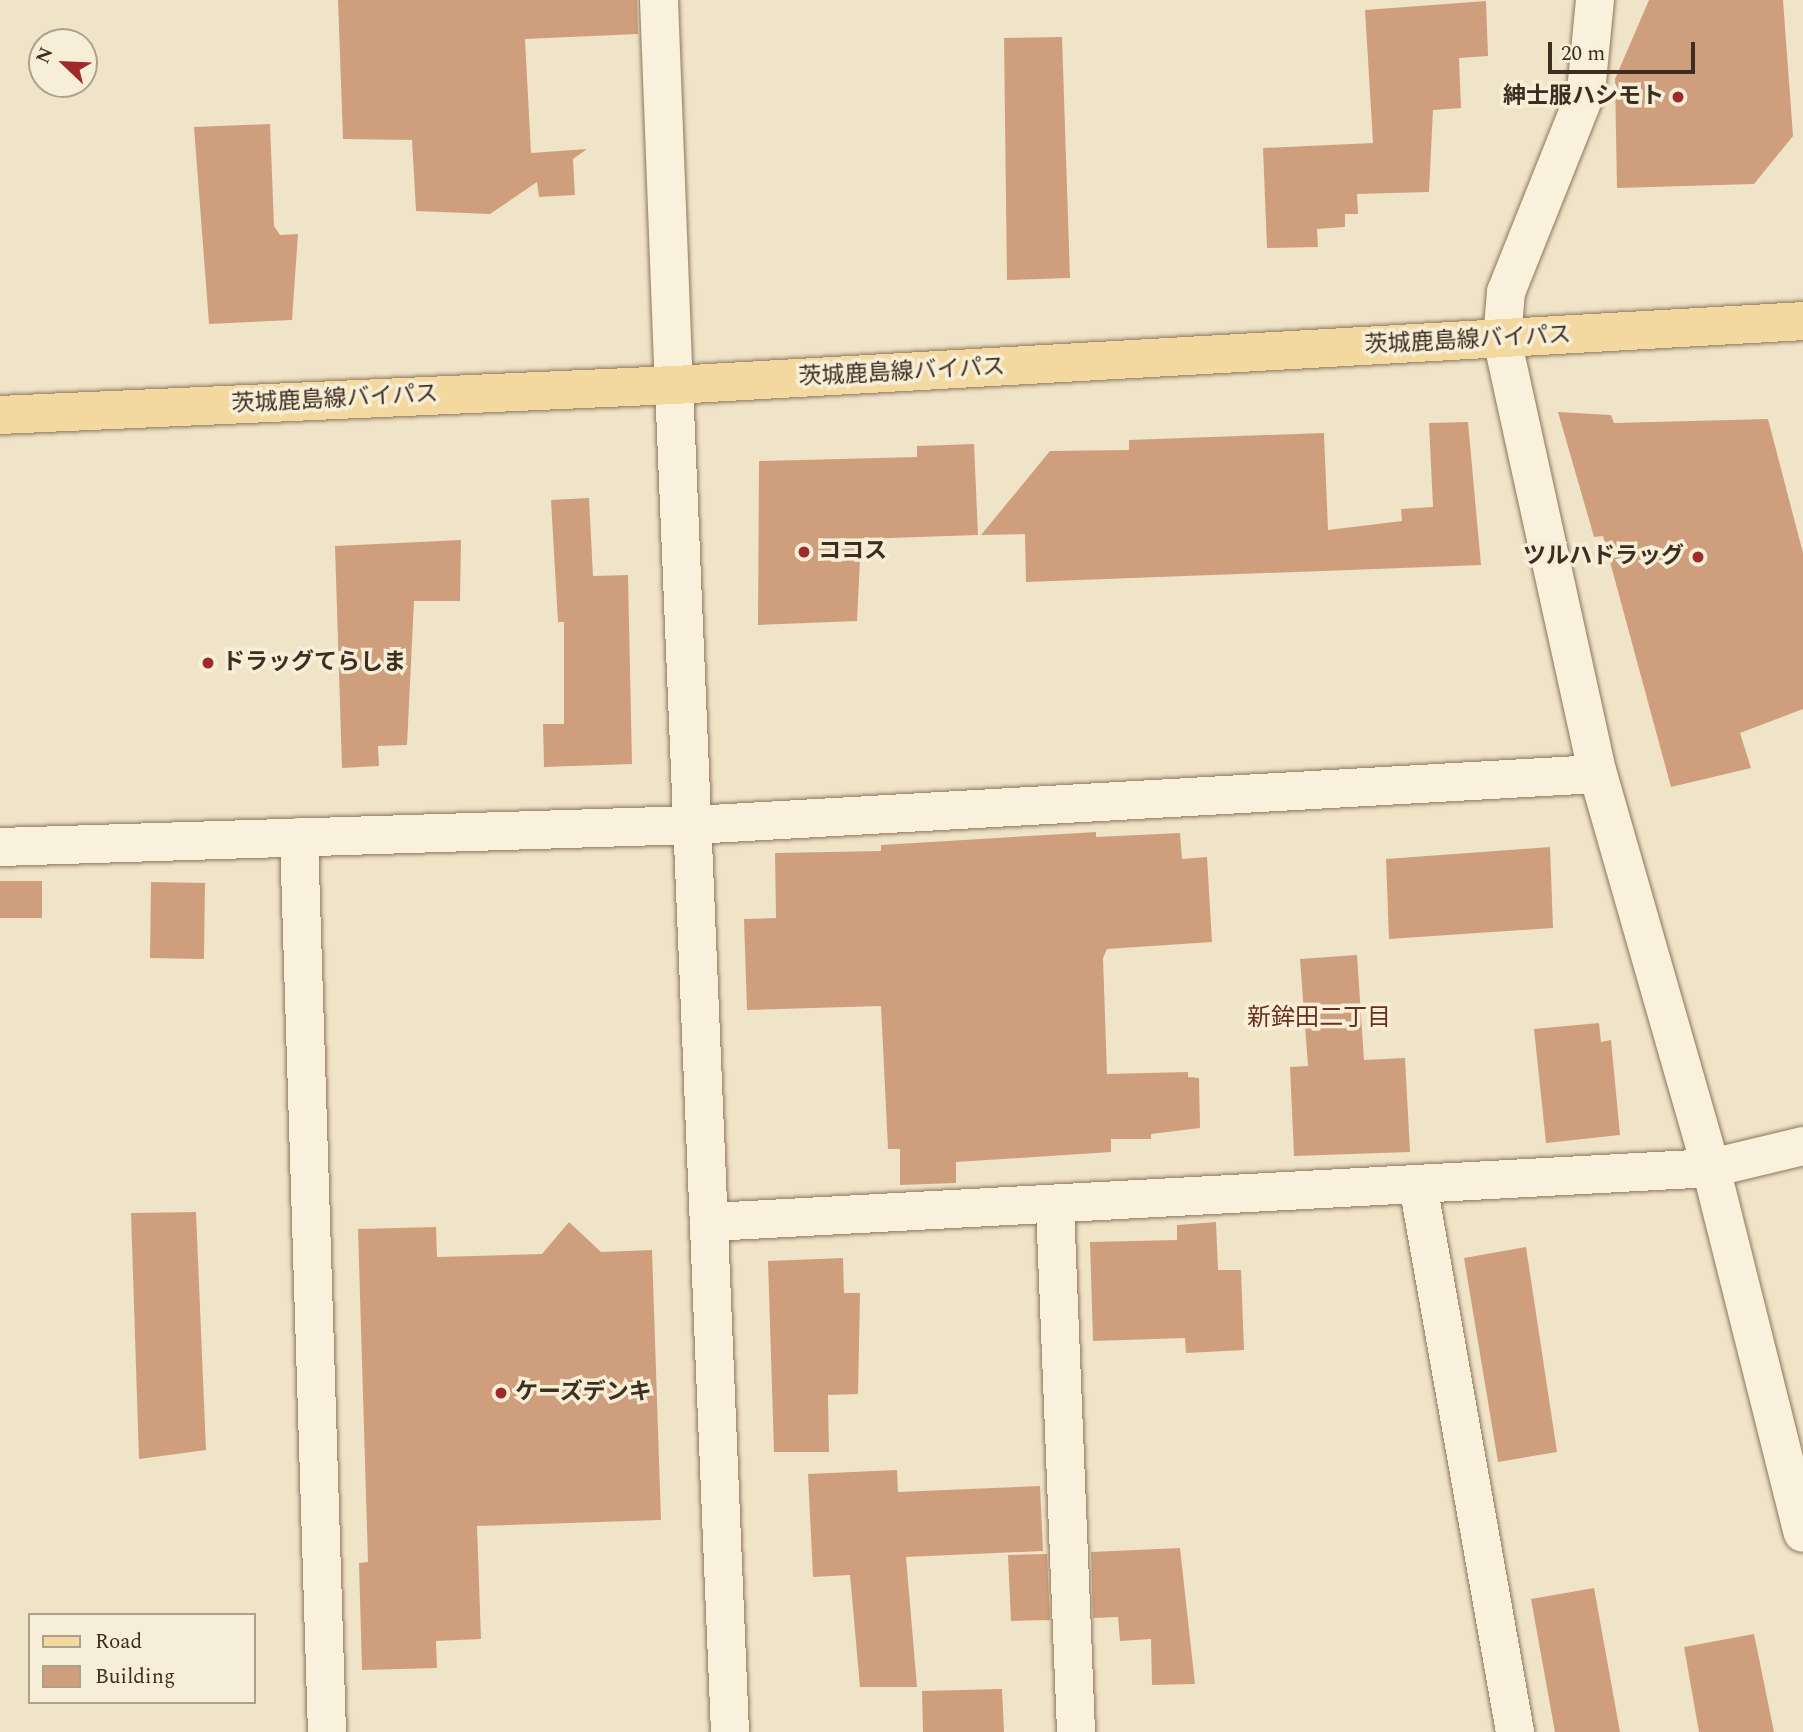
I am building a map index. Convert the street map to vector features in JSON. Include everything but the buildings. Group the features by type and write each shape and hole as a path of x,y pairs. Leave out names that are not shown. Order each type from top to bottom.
{"main road":[{"name":"茨城鹿島線バイパス","path":"0,415 674,385 1803,321"}],"street":[{"path":"659,0 712,1222 730,1732"},
{"path":"1595,0 1586,92 1518,255 1506,292 1502,339 1598,774 1711,1168 1803,1533"},
{"path":"0,847 693,825 1598,774"},
{"path":"299,837 327,1732"},
{"path":"712,1222 1055,1206 1711,1168 1803,1146"},
{"path":"1418,1185 1515,1732"},
{"path":"1055,1206 1076,1732"}],"place":[{"name":"紳士服ハシモト","path":"1678,97"},
{"name":"ココス","path":"804,552"},
{"name":"ツルハドラッグ","path":"1698,557"},
{"name":"ドラッグてらしま","path":"208,663"},
{"name":"ケーズデンキ","path":"501,1393"}],"district":[{"name":"新鉾田二丁目","path":"1319,1019"}]}
